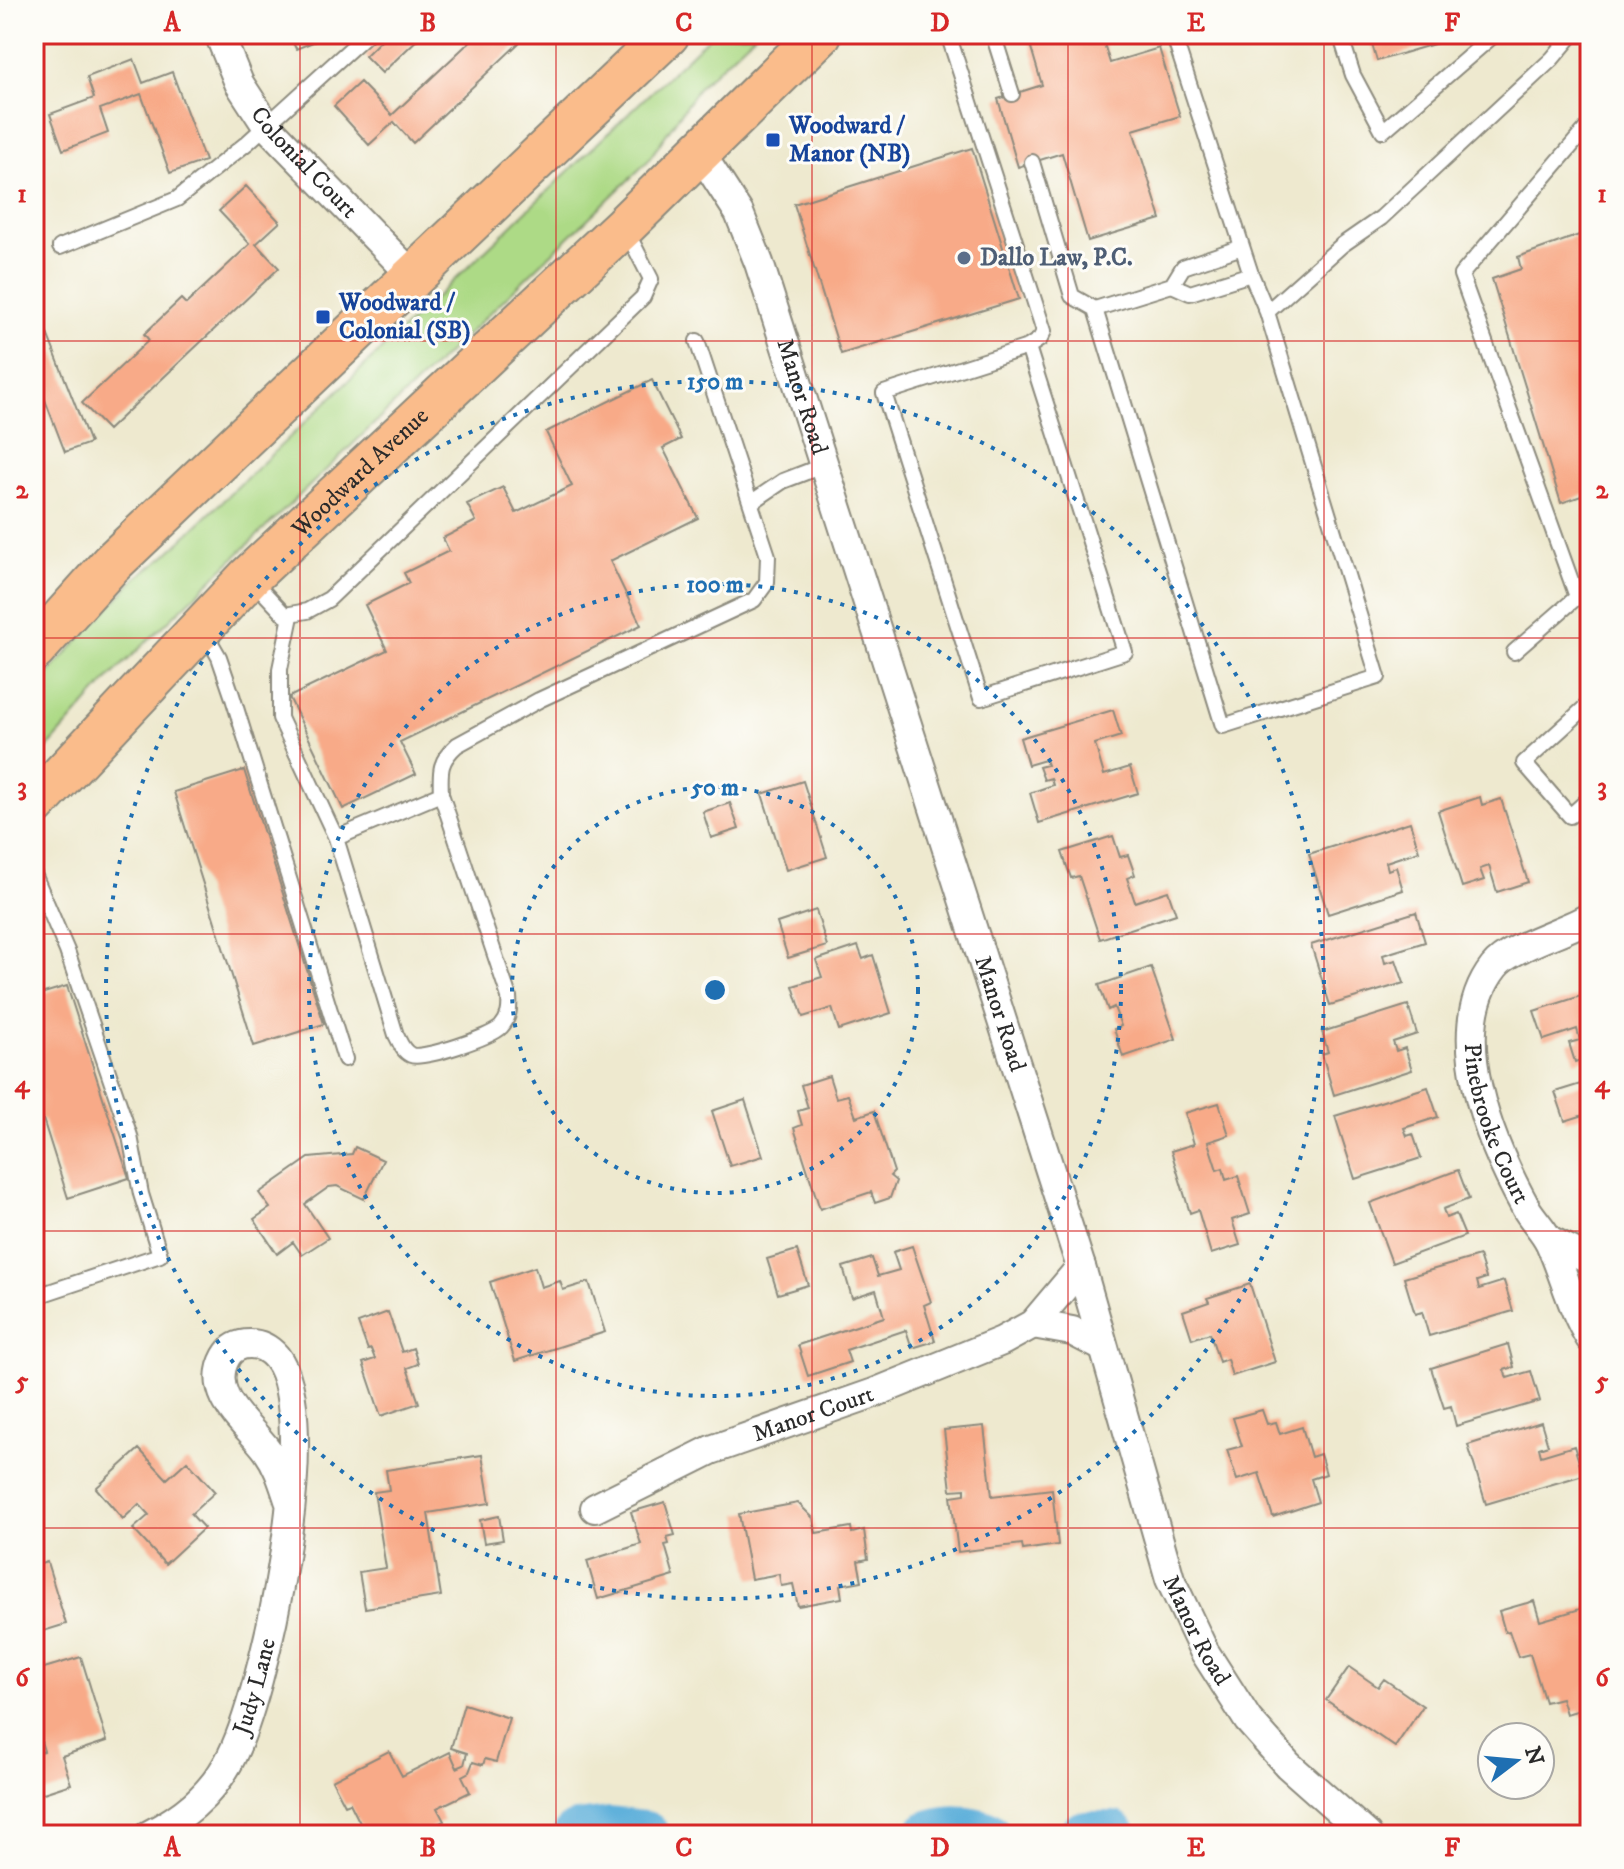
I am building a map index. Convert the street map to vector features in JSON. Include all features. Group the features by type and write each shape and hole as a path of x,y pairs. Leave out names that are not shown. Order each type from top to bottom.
{"main road":[{"path":"34,650 111,564 668,34"},
{"name":"Woodward Avenue","path":"34,805 249,577 624,226 820,34"}],"street":[{"name":"Colonial Court","path":"219,34 239,83 267,126 413,276"},
{"name":"Manor Road","path":"699,151 739,213 750,238 1081,1267 1170,1579 1224,1687 1268,1743 1367,1835"},
{"name":"Pinebrooke Court","path":"1590,917 1565,932 1523,947 1496,964 1479,990 1472,1017 1471,1049 1478,1088 1490,1125 1527,1210 1549,1240 1590,1338"},
{"name":"Pinebrooke Court","path":"1549,1240 1590,1260"},
{"name":"Manor Court","path":"595,1508 711,1450 874,1393 1033,1324 1081,1267"},
{"path":"1033,1324 1072,1331 1103,1347"},
{"name":"Judy Lane","path":"149,1835 171,1823 207,1795 240,1737 251,1705 284,1559 289,1500 294,1426 290,1385 274,1355 265,1347 243,1344 232,1349 222,1366 224,1395 273,1460 289,1500"}],"lane":[{"path":"60,247 177,199 267,126 367,34"},
{"path":"948,34 1044,331 1040,339 1028,347 884,393 981,698 1125,652 1028,347"},
{"path":"993,34 1012,94"},
{"path":"1032,162 1072,296 1095,309 1223,726 1378,677 1267,312 1251,274 1173,34"},
{"path":"1340,34 1353,75 1383,131 1495,34"},
{"path":"1267,312 1342,245 1381,218 1552,59 1570,35"},
{"path":"1577,597 1461,275 1588,131"},
{"path":"249,577 281,613 291,616 329,599 643,297 651,279 624,226"},
{"path":"1095,309 1172,285 1183,267 1242,247"},
{"path":"1172,285 1190,293 1251,274"},
{"path":"291,616 280,669 280,718 336,838 403,1050 412,1056 425,1057 495,1032 510,1010 509,997 441,794 439,764 457,745 539,700 760,594 770,570 752,502 697,341"},
{"path":"752,502 783,481 822,466"},
{"path":"1514,652 1590,583"},
{"path":"201,625 219,657 232,695 345,1059"},
{"path":"1590,703 1524,763 1570,816 1590,798"},
{"path":"336,838 441,794"},
{"path":"34,874 44,894 130,1136 141,1194 160,1255 34,1297"},
{"path":"34,906 44,894"}],"green space":[{"path":"712,34 755,34 699,87 647,162 111,676 34,763 34,689 136,578 165,556"}],"building":[{"path":"289,34 333,34 296,49"},
{"path":"387,34 423,34 382,73 365,56"},
{"path":"478,34 510,34 519,43 413,143 394,122 369,145 334,106 360,82 392,115"},
{"path":"1027,34 1101,34 1110,63 1159,48 1180,116 1133,130 1161,219 1088,241 1062,153 1018,167 998,99 1042,85"},
{"path":"1191,34 1216,34 1216,35 1193,41"},
{"path":"1369,34 1441,34 1444,41 1377,61"},
{"path":"134,59 143,83 172,72 205,161 170,173 141,94 100,109 108,133 63,150 50,114 94,98 87,77"},
{"path":"972,148 1019,299 841,354 794,204"},
{"path":"246,186 280,222 256,244 279,268 108,430 82,403 149,340 144,334 181,299 186,304 250,244 219,211"},
{"path":"1579,235 1590,268 1590,493 1561,503 1492,279 1521,269 1518,257"},
{"path":"34,300 90,443 65,452 34,371"},
{"path":"652,380 681,439 663,448 698,518 610,561 641,625 400,742 416,774 343,809 289,697 387,650 365,605 409,583 404,573 449,551 443,538 476,521 467,504 503,487 516,513 572,486 546,432"},
{"path":"1113,710 1121,736 1095,744 1104,775 1130,767 1138,793 1039,823 1030,793 1053,785 1051,778 1044,780 1039,767 1047,765 1045,760 1028,765 1020,738"},
{"path":"244,770 324,1024 254,1046 174,792"},
{"path":"803,781 827,857 786,870 762,794"},
{"path":"1480,797 1482,805 1501,799 1528,882 1497,892 1489,866 1480,869 1484,880 1462,887 1438,811"},
{"path":"730,803 739,829 711,838 703,812"},
{"path":"1410,822 1419,851 1386,862 1388,870 1396,867 1403,890 1328,914 1309,854"},
{"path":"1113,836 1120,857 1128,855 1135,875 1127,878 1135,902 1168,891 1176,914 1100,939 1079,876 1071,878 1062,852"},
{"path":"816,910 827,946 788,958 777,923"},
{"path":"1416,912 1425,942 1383,955 1385,963 1396,960 1404,983 1330,1005 1311,945"},
{"path":"858,946 863,959 873,955 891,1013 839,1030 832,1008 803,1017 793,986 822,977 816,960"},
{"path":"1151,967 1176,1039 1123,1057 1114,1029 1121,1026 1114,1007 1108,1010 1099,985"},
{"path":"67,986 129,1178 68,1198 43,1119 34,1122 34,996"},
{"path":"1590,993 1590,1057 1575,1062 1569,1043 1580,1040 1577,1029 1544,1040 1534,1011"},
{"path":"1408,1005 1417,1034 1393,1042 1396,1051 1405,1048 1412,1070 1334,1095 1322,1054 1328,1052 1322,1032"},
{"path":"829,1076 836,1098 848,1095 856,1117 874,1111 894,1172 890,1176 896,1181 890,1198 875,1203 871,1192 820,1209 794,1128 802,1125 798,1111 808,1108 801,1085"},
{"path":"1590,1081 1590,1113 1565,1121 1555,1092"},
{"path":"1428,1087 1438,1117 1404,1128 1407,1136 1413,1134 1421,1158 1355,1179 1335,1116"},
{"path":"745,1100 763,1156 730,1166 712,1111"},
{"path":"1219,1103 1229,1135 1208,1142 1217,1170 1223,1168 1226,1180 1238,1176 1250,1214 1232,1220 1240,1245 1211,1254 1198,1210 1190,1213 1171,1151 1194,1144 1185,1113"},
{"path":"355,1147 383,1160 364,1199 337,1186 329,1187 305,1204 328,1238 302,1255 293,1242 277,1254 254,1219 270,1208 259,1193 309,1158 352,1154"},
{"path":"1458,1170 1469,1199 1443,1209 1446,1218 1456,1214 1465,1236 1392,1263 1370,1203"},
{"path":"912,1246 931,1302 924,1305 935,1341 912,1348 906,1330 846,1350 850,1362 808,1376 798,1345 884,1317 876,1290 852,1298 843,1267 872,1258 878,1276 899,1270 893,1252"},
{"path":"797,1250 808,1285 778,1294 767,1259"},
{"path":"1479,1256 1486,1278 1477,1281 1479,1289 1504,1281 1513,1311 1429,1336 1422,1312 1415,1314 1404,1278"},
{"path":"535,1267 541,1287 560,1281 563,1290 589,1282 605,1332 515,1361 490,1282"},
{"path":"1250,1284 1275,1362 1232,1376 1227,1359 1219,1362 1210,1333 1192,1339 1183,1311 1209,1302 1207,1298"},
{"path":"388,1312 402,1352 413,1348 418,1364 407,1368 419,1403 381,1416 363,1363 375,1359 371,1349 368,1350 358,1323"},
{"path":"1508,1344 1514,1367 1504,1370 1507,1378 1531,1371 1540,1401 1456,1426 1451,1406 1444,1408 1431,1368"},
{"path":"1262,1410 1267,1424 1276,1422 1280,1434 1302,1427 1311,1457 1320,1454 1326,1474 1311,1479 1318,1502 1273,1517 1259,1473 1237,1480 1227,1450 1242,1446 1233,1418"},
{"path":"1541,1422 1548,1445 1539,1448 1541,1456 1574,1446 1583,1475 1486,1504 1468,1445"},
{"path":"984,1426 992,1496 1052,1489 1058,1545 1023,1550 1022,1544 958,1552 951,1496 965,1494 965,1489 951,1490 944,1430"},
{"path":"139,1449 167,1479 187,1461 215,1492 191,1514 204,1528 165,1564 133,1529 149,1515 139,1504 123,1519 96,1488"},
{"path":"482,1455 490,1503 428,1513 441,1596 365,1608 359,1572 386,1568 374,1492 389,1490 386,1470"},
{"path":"665,1502 675,1535 667,1537 669,1544 665,1545 674,1576 598,1599 587,1561 641,1544 631,1512"},
{"path":"798,1503 813,1518 816,1533 851,1527 852,1533 864,1530 868,1559 858,1561 862,1581 840,1585 842,1598 798,1606 793,1584 781,1586 779,1574 751,1579 739,1514"},
{"path":"499,1516 503,1540 484,1543 480,1520"},
{"path":"47,1562 66,1624 34,1634 34,1566"},
{"path":"1534,1601 1540,1621 1590,1606 1590,1715 1582,1717 1580,1710 1566,1714 1561,1698 1545,1702 1530,1654 1518,1657 1509,1631 1505,1632 1499,1611"},
{"path":"81,1657 107,1741 62,1756 71,1784 34,1796 34,1754 44,1751 34,1718 34,1671"},
{"path":"1349,1667 1378,1687 1384,1679 1423,1706 1395,1747 1326,1700"},
{"path":"464,1704 509,1718 496,1762 485,1759 483,1765 473,1762 469,1772 462,1776 470,1792 437,1808 444,1821 419,1834 416,1828 402,1835 366,1835 350,1803 345,1805 332,1780 389,1751 402,1776 450,1752 457,1768 464,1765 467,1753 451,1748"}],"waterway":[{"path":"928,1835 958,1829 987,1835"},
{"path":"577,1835 610,1831 645,1835"},
{"path":"1083,1835 1113,1835"}],"place":[{"name":"Woodward / Manor (NB)","path":"773,140"},
{"name":"Dallo Law, P.C.","path":"964,258"},
{"name":"Woodward / Colonial (SB)","path":"323,317"}]}
